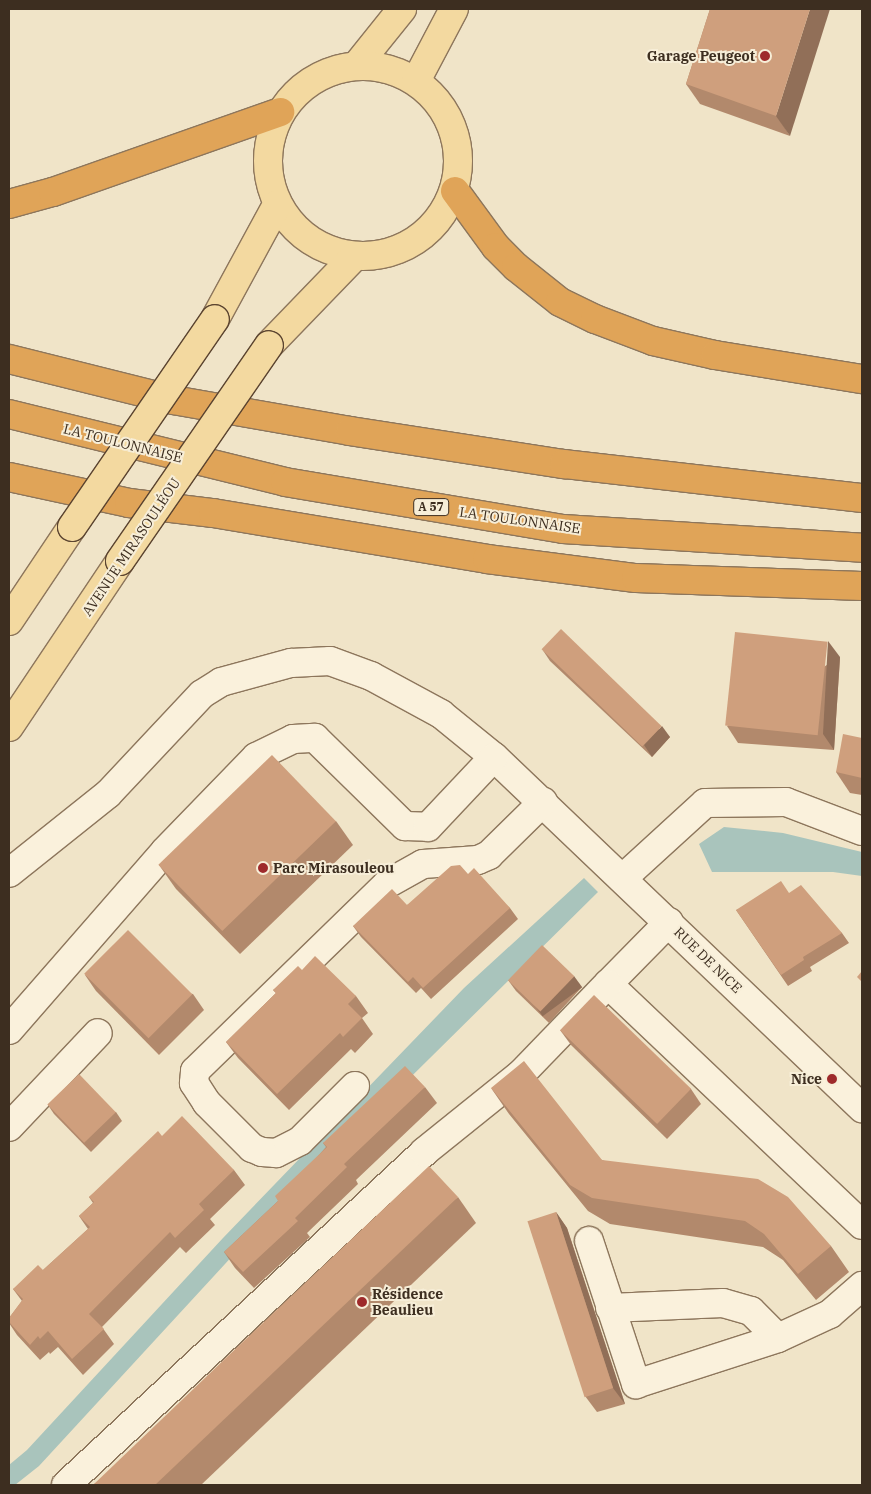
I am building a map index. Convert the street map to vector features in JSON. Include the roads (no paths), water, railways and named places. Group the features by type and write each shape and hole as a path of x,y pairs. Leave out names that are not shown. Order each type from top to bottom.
{"highway":[{"path":"9,204 53,192 280,112"},
{"path":"455,191 496,247 516,267 560,302 595,319 653,341 715,355 862,379"},
{"path":"9,359 173,400 350,430 564,464 862,498"},
{"name":"LA TOULONNAISE","path":"9,414 285,482 554,527 862,548"},
{"path":"9,477 129,503 213,513 487,559 636,578 862,586"}],"main road":[{"path":"357,65 402,9"},
{"path":"416,81 454,9"},
{"path":"357,65 388,68 416,81 439,102 454,130 459,160 455,191 440,219 416,242 387,255 354,257 324,249 296,231 277,205 267,174 268,142 280,112 300,88 326,72 357,65"},
{"path":"9,621 215,319 277,205"},
{"name":"AVENUE MIRASOULÉOU","path":"9,727 120,561 269,345 354,257"}],"street":[{"name":"RUE DE NICE","path":"9,873 108,794 202,694 221,682 290,663 330,661 372,676 441,714 494,757 862,1108"},
{"path":"9,1030 165,851 256,757 293,739 315,738 405,826 428,826 494,757"},
{"path":"623,878 705,803 786,802 862,831"},
{"path":"355,1086 300,1141 276,1153 262,1152 252,1148 207,1103 194,1083 195,1071 387,884 423,864 478,860 489,855 548,807"},
{"path":"66,1485 424,1152 521,1074 669,922"},
{"path":"608,984 862,1225"},
{"path":"9,1127 98,1033"},
{"path":"588,1241 636,1384 778,1338 830,1314 862,1286"},
{"path":"610,1308 723,1303 751,1311 778,1338"}],"water":[{"path":"724,827 783,833 862,852 862,876 833,872 712,872 699,844"},
{"path":"584,878 598,892 260,1226 39,1466 15,1485 9,1485 9,1465 27,1450 223,1238 464,988"}],"place":[{"name":"Garage Peugeot","path":"765,56"},
{"name":"Parc Mirasouleou","path":"263,868"},
{"name":"Nice","path":"832,1079"},
{"name":"Résidence Beaulieu","path":"362,1302"}]}
